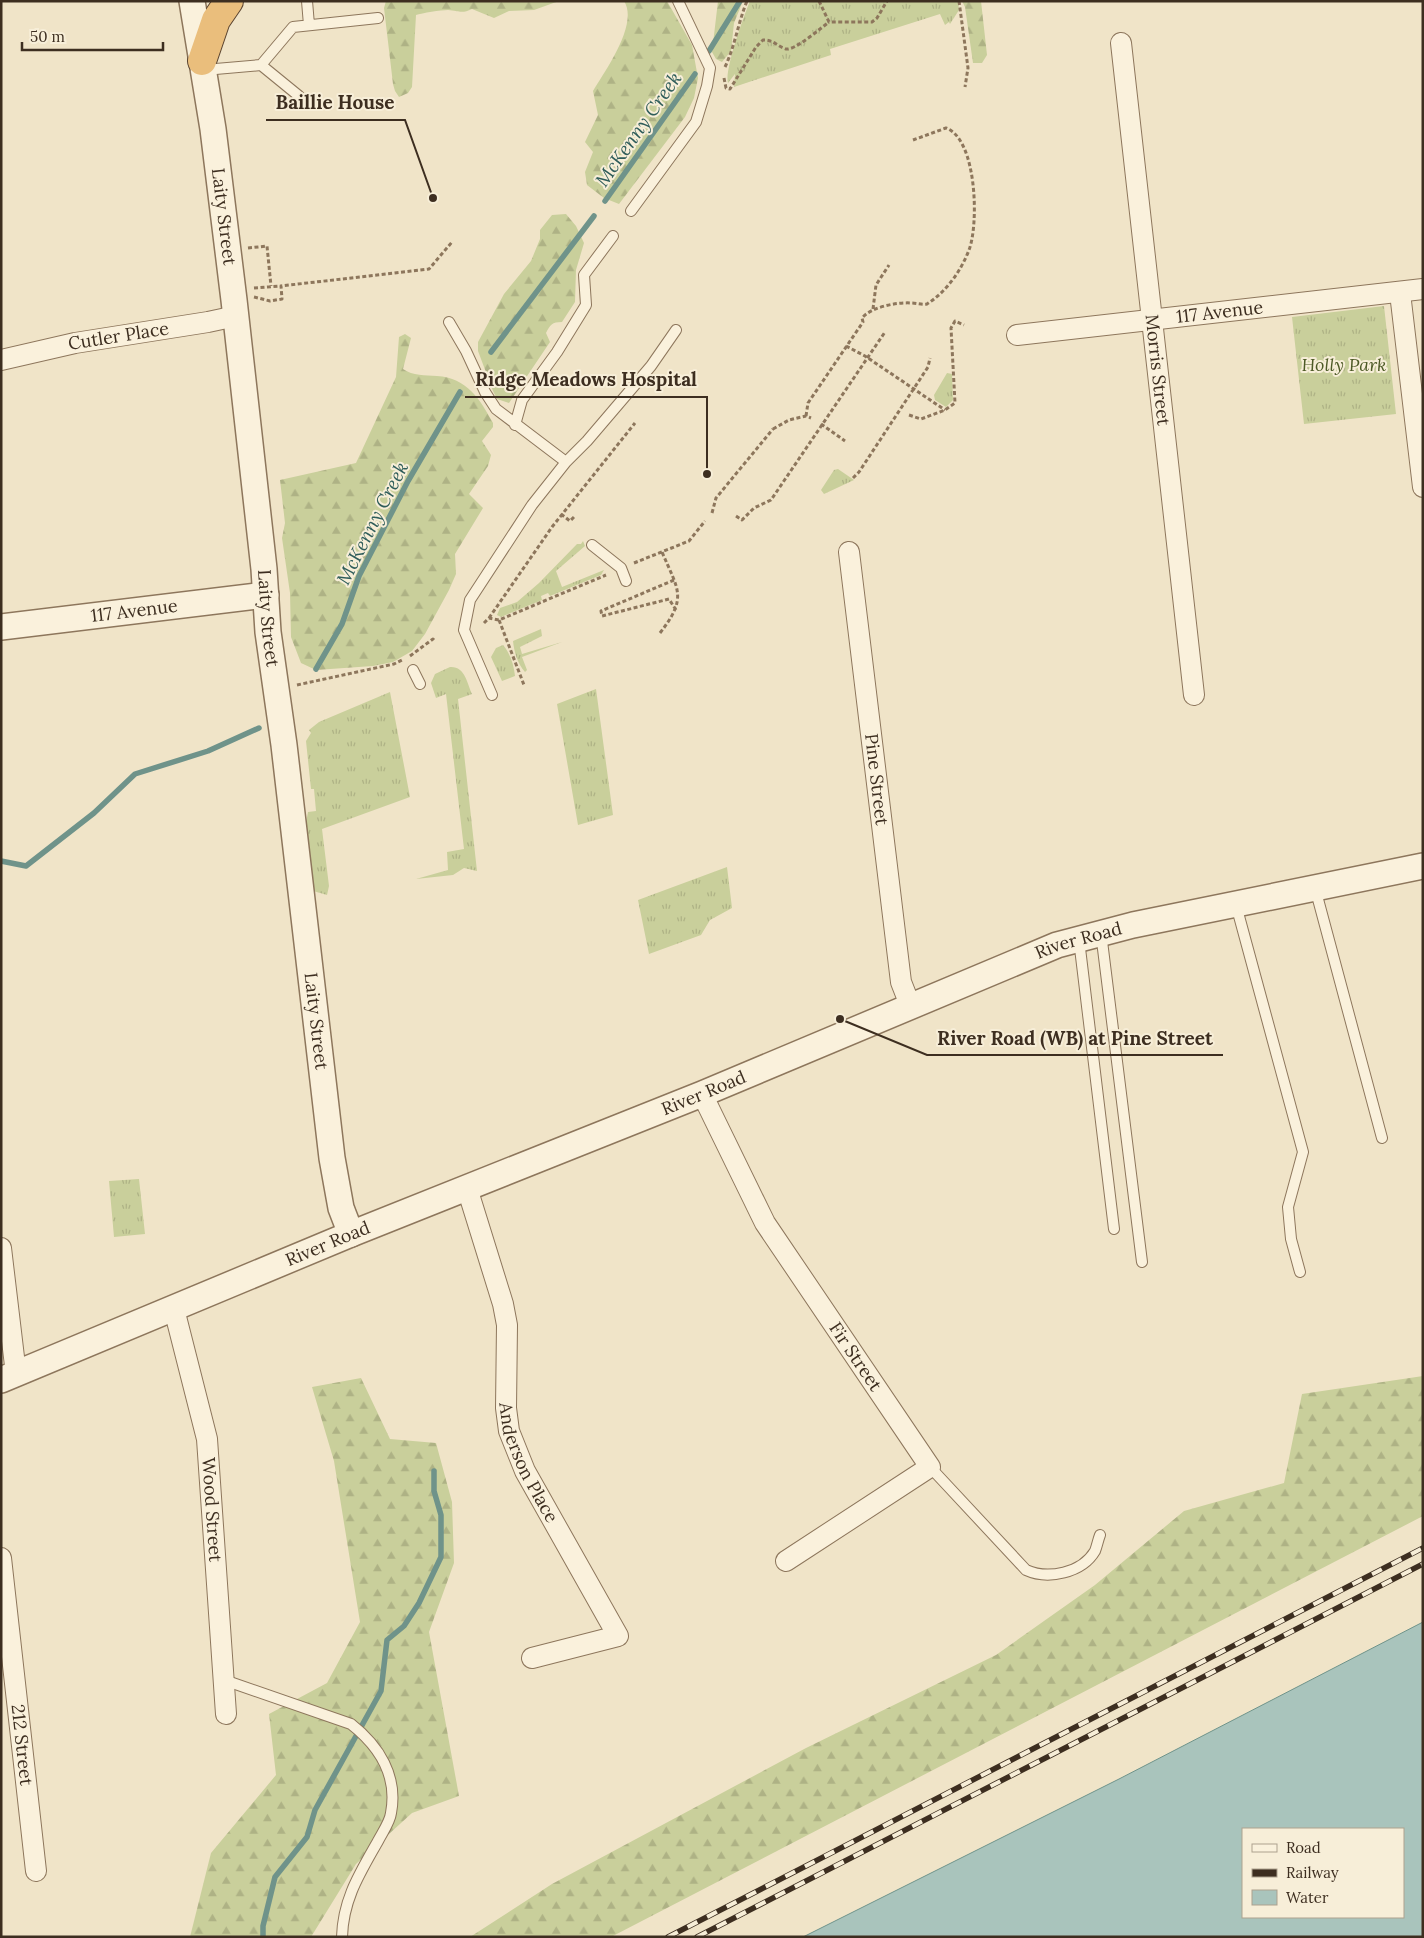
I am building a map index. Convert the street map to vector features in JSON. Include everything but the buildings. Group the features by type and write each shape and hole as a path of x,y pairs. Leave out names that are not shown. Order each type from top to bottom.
{"highway":[{"path":"202,66 216,20 229,1"}],"street":[{"name":"Laity Street","path":"192,1 243,306 268,632 284,745 332,1158 341,1208 351,1234"},
{"name":"Morris Street","path":"1121,43 1194,695"},
{"name":"117 Avenue","path":"1017,335 1400,294 1423,289"},
{"path":"1400,294 1423,487"},
{"name":"Cutler Place","path":"1,360 85,341 208,322 243,306"},
{"name":"Pine Street","path":"849,552 901,982 910,1005"},
{"name":"117 Avenue","path":"1,627 266,595"},
{"name":"River Road","path":"9,1377 351,1234 702,1094 910,1005 1057,945 1236,904 1423,866"},
{"name":"Fir Street","path":"702,1094 765,1222 930,1467"},
{"name":"Anderson Place","path":"467,1188 507,1325 506,1408 510,1431 525,1471 618,1636 532,1658"},
{"path":"1,1248 9,1377"},
{"name":"Wood Street","path":"174,1309 208,1439 226,1714"},
{"path":"786,1561 930,1467"},
{"name":"212 Street","path":"1,1558 36,1871"}],"lane":[{"path":"307,1 309,25"},
{"path":"631,212 696,122 707,86 710,68 678,1"},
{"path":"261,65 293,27 378,18"},
{"path":"202,66 261,65 298,96"},
{"path":"515,425 522,400 557,352 586,305 584,275 612,236"},
{"path":"449,322 466,350 490,401 515,425 566,462"},
{"path":"492,695 464,630 467,607 478,586 532,505 566,462 587,441 651,366 676,330"},
{"path":"592,546 621,568 626,581"},
{"path":"413,670 420,684"},
{"path":"1315,888 1382,1138"},
{"path":"1236,904 1303,1152 1288,1207 1291,1239 1300,1272"},
{"path":"1090,936 1114,1229"},
{"path":"1090,936 1142,1262"},
{"path":"930,1467 1026,1570 1037,1575 1054,1575 1084,1562 1094,1551 1100,1535"},
{"path":"224,1680 351,1724 367,1736 383,1757 392,1790 392,1815 349,1895 342,1937"}],"path":[{"path":"746,1 737,26 732,52 723,70 726,88 730,89 756,47 763,40 770,40 786,49 794,48 830,22 872,22 878,18 887,1"},
{"path":"820,1 830,22"},
{"path":"959,1 968,68 965,87"},
{"path":"806,416 808,403 863,322 862,318 873,309 913,302 925,305 931,302 959,271 971,243 975,191 971,170 962,146 953,132 946,128 913,140"},
{"path":"246,288 280,286 429,269 452,242"},
{"path":"241,249 267,246 271,286"},
{"path":"873,309 876,285 889,265"},
{"path":"243,306 282,300 280,286"},
{"path":"909,415 921,419 945,410 952,406 956,400 951,326 954,321 964,325"},
{"path":"736,516 742,520 754,508 771,500 885,332"},
{"path":"846,346 867,357 945,410"},
{"path":"853,478 914,389 928,367 930,358"},
{"path":"719,512 713,512 716,498 772,428 789,420 806,416 811,418"},
{"path":"484,623 561,514 634,423"},
{"path":"822,425 845,441"},
{"path":"561,514 570,521 574,517"},
{"path":"631,564 688,541 705,521"},
{"path":"660,633 676,610 678,598 674,580 662,552"},
{"path":"489,618 499,620 609,573"},
{"path":"674,580 601,612 602,616 669,599 676,610"},
{"path":"499,620 524,685"},
{"path":"291,685 394,664 433,639 435,641"}],"green space":[{"path":"386,1 559,1 534,10 509,11 494,18 472,9 463,12 441,10 416,15 412,87 408,93 399,97 393,84 384,8"},
{"path":"624,1 667,1 692,45 698,78 694,98 685,117 619,204 604,198 587,185 585,172 593,152 585,142 598,115 593,91 612,60 624,34 627,11"},
{"path":"718,1 743,1 734,23 731,51 722,62 716,59 712,52"},
{"path":"750,1 958,1 959,10 950,24 949,22 945,25 940,14 830,49 831,55 734,87 735,74 728,83 729,67 735,43"},
{"path":"962,1 981,1 987,55 982,63 973,63 965,7"},
{"path":"566,214 576,226 584,243 576,270 575,302 562,322 554,323 549,328 546,333 550,342 509,403 497,399 478,351 478,342 504,294 531,261 540,239 540,230 552,215"},
{"name":"Holly Park","path":"1384,306 1396,414 1304,424 1292,317"},
{"path":"405,334 411,338 403,369 415,374 447,378 464,385 477,398 493,423 493,427 482,441 491,455 488,466 469,494 483,508 455,554 456,574 449,590 425,634 412,651 393,662 373,666 316,670 301,663 291,637 290,593 282,538 285,523 280,480 356,463 396,377 399,337"},
{"path":"947,373 952,374 953,400 946,407 935,400 934,395"},
{"path":"838,469 854,480 824,494 821,490 834,470"},
{"path":"583,541 585,546 556,571 562,587 604,570 601,575 550,596 548,593 541,596 542,600 501,617 497,615 500,608 517,602 539,583 577,544 581,544"},
{"path":"541,629 542,636 520,647 522,654 562,642 522,657 527,670 525,672 516,657 513,641"},
{"path":"503,645 511,659 515,676 502,681 491,657 496,648"},
{"path":"450,667 455,667 462,672 472,694 458,699 477,871 464,868 453,875 416,879 448,870 447,852 464,849 446,694 436,698 431,683 435,674"},
{"path":"596,689 613,815 578,825 557,704"},
{"path":"390,692 410,797 322,829 329,886 327,895 310,890 304,833 308,812 316,811 314,789 311,789 306,741 311,733 309,730 319,722"},
{"path":"727,867 732,908 710,920 701,935 649,954 638,900"},
{"path":"139,1179 145,1234 114,1237 109,1181"},
{"path":"1423,1376 1423,1516 611,1937 470,1937 552,1884 806,1748 996,1655 1095,1585 1184,1511 1284,1483 1302,1394"},
{"path":"361,1378 390,1439 436,1443 452,1502 454,1563 429,1632 459,1796 412,1813 356,1864 311,1937 190,1937 211,1853 276,1775 269,1714 327,1683 360,1622 334,1461 312,1387"}],"water":[{"path":"1423,1622 1423,1937 803,1937 1119,1779"}],"waterway":[{"name":"McKenny Creek","path":"709,51 740,1"},
{"name":"McKenny Creek","path":"605,201 695,74"},
{"name":"McKenny Creek","path":"491,352 594,216"},
{"name":"McKenny Creek","path":"316,669 342,624 359,576 408,481 460,392"},
{"name":"McKenny Creek","path":"1,861 26,866 94,813 135,774 208,751 259,728"},
{"path":"263,1937 263,1926 275,1877 307,1837 315,1810 381,1691 387,1640 404,1626 419,1603 441,1557 441,1515 434,1491 434,1471"}],"railway":[{"path":"668,1937 1423,1548"},
{"path":"697,1937 1423,1564"}],"place":[{"name":"Baillie House","path":"433,198"},
{"name":"Ridge Meadows Hospital","path":"707,474"},
{"name":"River Road (WB) at Pine Street","path":"840,1019"}]}
